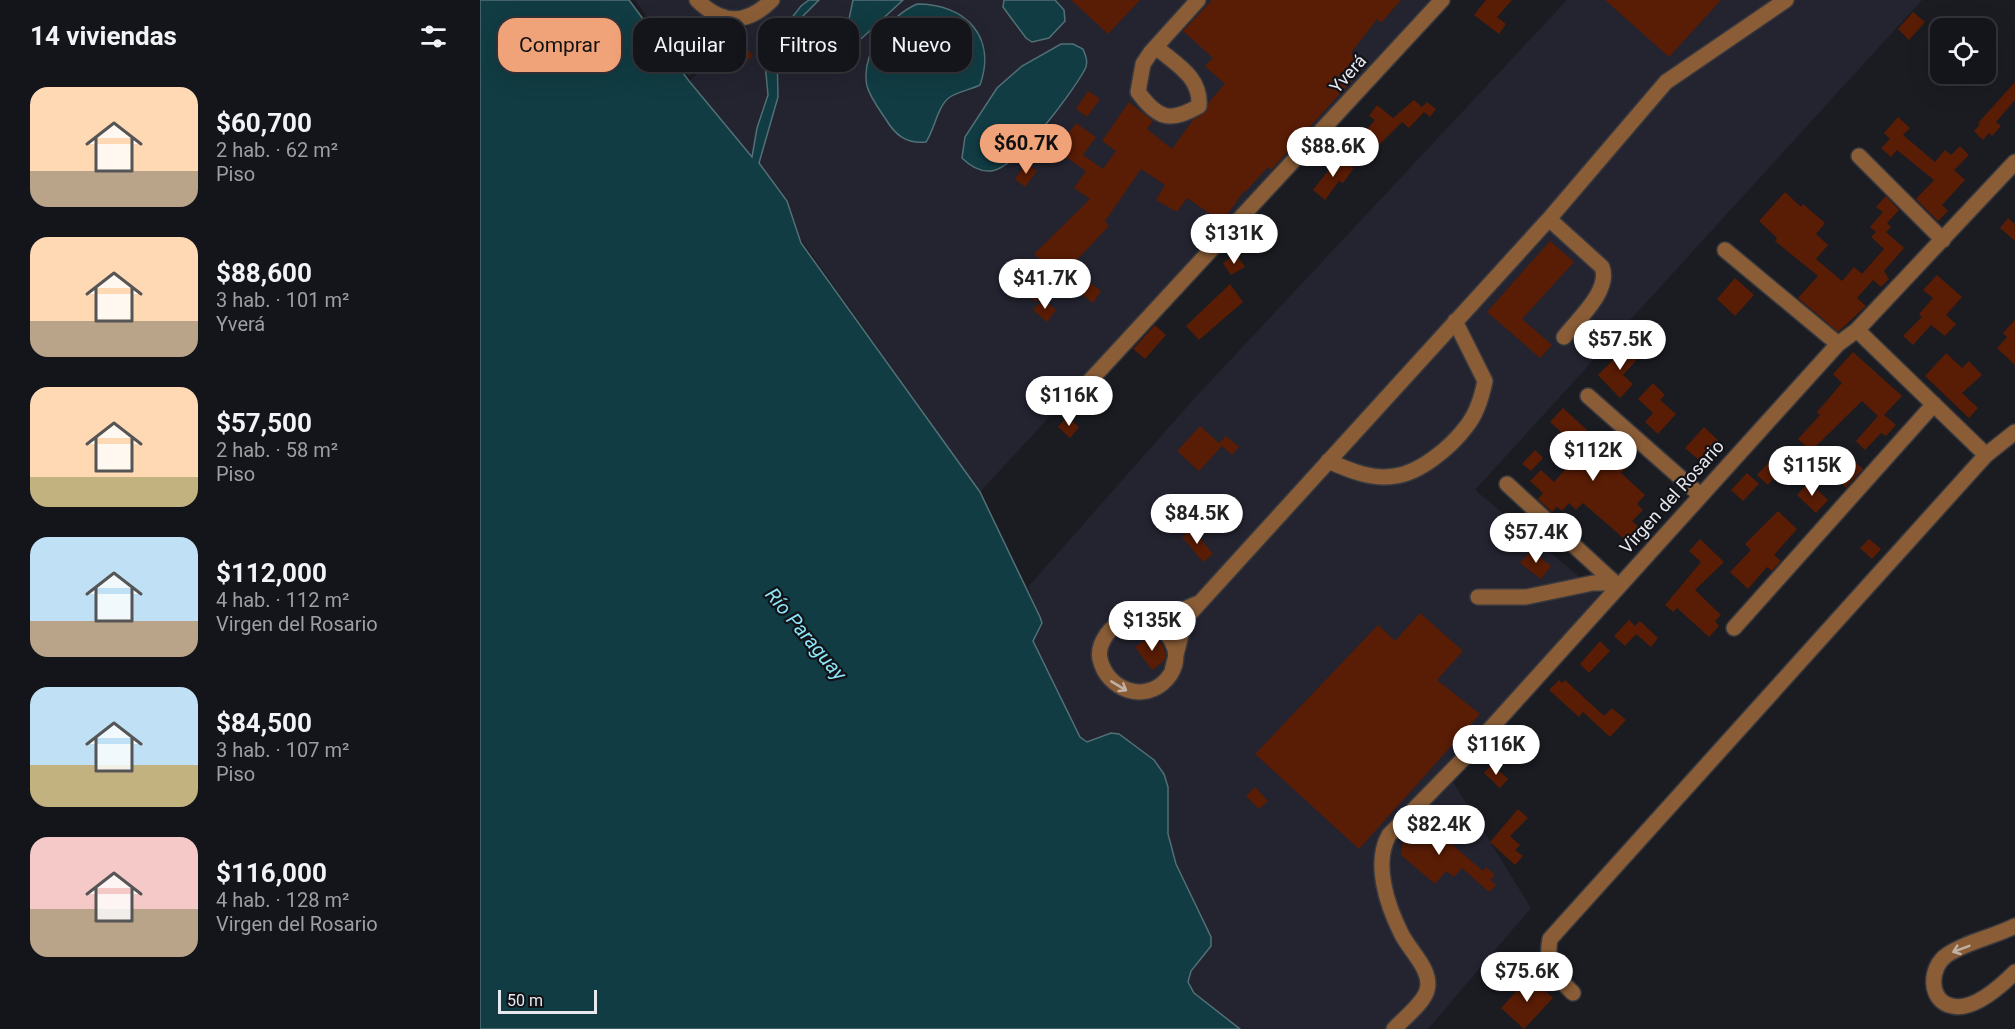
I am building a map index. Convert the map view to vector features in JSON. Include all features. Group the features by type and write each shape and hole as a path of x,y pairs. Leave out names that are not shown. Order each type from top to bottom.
{"street":[{"path":"697,0 710,13 723,18 747,18 772,0"},
{"path":"1158,48 1188,72 1200,94 1198,106 1174,118 1166,117 1146,104 1138,92 1143,64 1198,0"},
{"name":"Yverá","path":"1085,386 1442,0"},
{"path":"1199,603 1167,615 1123,620 1113,626 1102,641 1100,657 1106,676 1116,686 1136,692 1154,689 1166,680 1172,670 1185,619 1548,219 1666,82 1786,0"},
{"path":"1860,156 1942,240"},
{"name":"Virgen del Rosario","path":"1394,1029 1427,993 1428,983 1420,961 1401,933 1388,895 1380,860 1383,845 1389,835 1463,759 1699,494 1838,344 1857,330 2015,162"},
{"path":"1548,219 1602,267 1605,275 1603,286 1564,337"},
{"path":"1725,250 1838,344"},
{"path":"1328,461 1357,473 1395,476 1414,470 1467,427 1481,398 1485,381 1481,367 1455,321"},
{"path":"1857,330 1986,455"},
{"path":"1588,396 1699,494"},
{"path":"1734,628 1934,404"},
{"path":"1573,993 1552,972 1547,955 1550,939 1986,455 2015,432"},
{"path":"1507,484 1617,585"},
{"path":"1478,597 1526,597 1593,583 1617,585"},
{"path":"1140,617 1155,621 1168,632 1176,652 1172,670"},
{"path":"2015,926 1948,954 1938,963 1934,975 1934,988 1941,1001 1953,1006 1968,1004 1997,987 2015,972"}],"shaded area":[{"path":"635,0 774,0 746,25 746,18 648,18"},
{"path":"776,0 1434,0 980,492 689,81 699,72 746,72 746,28"},
{"path":"1567,0 1922,0 1475,490 1600,594 1445,769 1531,908 1428,1029 1240,1029 1194,993 1188,982 1191,971 1203,957 1211,937 1177,864 1168,834 1168,799 1111,733 1087,742 1080,738 1033,641 1042,623 1028,587 1192,401"}],"water":[{"name":"Río Paraguay","path":"480,0 629,0 642,18 633,18 633,72 682,72 752,157 757,128 768,95 766,72 777,72 778,97 759,163 787,201 801,243 980,492 1040,617 1042,623 1033,641 1080,737 1087,742 1111,733 1119,734 1154,760 1164,774 1168,787 1168,834 1176,864 1211,937 1211,946 1191,971 1188,982 1194,993 1240,1029 480,1029"},
{"path":"809,0 819,0 801,18 792,18"},
{"path":"853,0 903,0 884,18 871,18 871,30 859,40 859,18 849,18"},
{"path":"1004,0 1055,0 1064,10 1065,21 1049,38 1032,42 1026,38 1003,7"},
{"path":"917,4 934,6 950,10 964,18 896,18"},
{"path":"972,25 980,38 984,52 984,68 980,85 952,96 946,101 926,142 907,140 902,137 877,107 867,86 868,61 871,54 871,72 972,72"},
{"path":"1061,44 1073,44 1083,49 1087,63 1086,68 1056,112 1028,144 1002,167 987,171 968,164 962,158 965,137 997,88 1022,66"}],"building":[{"path":"1071,0 1140,0 1108,34"},
{"path":"1212,0 1401,0 1381,23 1377,19 1351,53 1365,66 1271,170 1268,167 1244,191 1222,222 1187,198 1177,212 1156,200 1165,185 1141,169 1105,221 1109,226 1069,268 1101,291 1093,303 1059,277 1036,302 1029,296 1052,270 1034,254 1090,199 1074,188 1086,171 1056,150 1076,123 1096,137 1083,155 1103,169 1116,151 1102,141 1129,102 1153,121 1147,129 1172,149 1193,120 1207,111 1209,102 1225,84 1205,66 1213,58 1183,31"},
{"path":"1486,0 1512,0 1497,17 1506,24 1499,34 1474,15"},
{"path":"1605,0 1721,0 1669,57"},
{"path":"1913,12 1925,22 1909,40 1898,29"},
{"path":"746,49 753,55 746,62"},
{"path":"2015,82 2015,100 1996,122 2001,126 1992,136 1989,133 1983,140 1974,131 1980,124 1978,123"},
{"path":"1088,91 1100,99 1087,117 1076,109"},
{"path":"1414,100 1422,107 1427,102 1436,109 1430,117 1424,112 1409,128 1402,122 1374,150 1360,137 1375,120 1369,116 1377,105 1393,118"},
{"path":"1898,117 1910,128 1903,135 1935,162 1945,150 1951,155 1960,146 1969,155 1954,170 1965,180 1942,205 1948,211 1938,221 1916,199 1934,180 1897,150 1891,157 1881,148 1890,139 1884,133"},
{"path":"1339,157 1354,168 1343,183 1339,181 1325,200 1313,190"},
{"path":"1026,163 1037,171 1025,187 1015,179"},
{"path":"1785,192 1801,207 1803,204 1825,223 1816,234 1828,245 1816,259 1842,281 1854,267 1862,274 1884,249 1871,237 1876,232 1870,227 1883,212 1876,207 1886,196 1899,210 1887,223 1891,227 1886,232 1904,248 1884,271 1889,279 1881,287 1873,280 1857,298 1866,306 1838,332 1798,298 1818,276 1775,241 1777,238 1759,221"},
{"path":"2008,218 2015,224 2015,241 2000,228"},
{"path":"1550,241 1574,262 1522,319 1552,345 1540,358 1487,312"},
{"path":"1236,254 1245,267 1231,275 1223,263"},
{"path":"1937,275 1962,297 1946,315 1956,324 1945,336 1931,325 1913,345 1903,336 1922,317 1919,314 1933,298 1923,290"},
{"path":"1735,278 1754,295 1735,316 1717,299"},
{"path":"1230,284 1243,302 1199,340 1186,326"},
{"path":"1043,299 1056,310 1047,322 1033,310"},
{"path":"2015,320 2015,365 1997,348 2007,337 2003,333"},
{"path":"1155,325 1166,335 1145,359 1133,349"},
{"path":"1629,344 1641,355 1623,375 1633,384 1620,398 1598,375"},
{"path":"1853,352 1902,396 1884,415 1896,425 1886,436 1881,433 1865,450 1856,441 1878,416 1862,401 1811,451 1798,439 1820,415 1817,412 1842,383 1833,374"},
{"path":"1946,353 1962,368 1969,361 1982,375 1962,393 1978,408 1969,418 1925,376"},
{"path":"1653,383 1665,395 1660,400 1676,414 1658,434 1645,422 1653,413 1638,399"},
{"path":"1563,408 1624,464 1626,468 1621,473 1645,495 1637,504 1643,510 1632,521 1642,530 1630,544 1583,503 1576,510 1569,503 1562,511 1557,507 1552,512 1538,499 1543,493 1530,481 1541,470 1554,482 1582,451 1550,422"},
{"path":"1067,417 1079,427 1070,438 1058,427"},
{"path":"1200,426 1219,443 1226,436 1239,447 1232,455 1222,446 1199,471 1177,451"},
{"path":"1704,427 1722,444 1710,457 1708,454 1701,462 1685,448"},
{"path":"1535,450 1543,458 1531,471 1522,464"},
{"path":"1854,461 1863,469 1846,488 1837,479"},
{"path":"1769,462 1779,472 1768,485 1757,475"},
{"path":"1747,473 1759,484 1743,501 1731,490"},
{"path":"1809,482 1828,500 1816,513 1797,495"},
{"path":"1778,511 1797,529 1774,555 1781,561 1772,571 1767,567 1748,589 1730,572 1751,550 1745,544"},
{"path":"1192,528 1213,554 1203,562 1182,537"},
{"path":"1700,539 1724,562 1695,590 1721,615 1715,621 1719,626 1709,637 1677,608 1673,612 1665,605 1701,562 1689,551"},
{"path":"1869,539 1881,549 1872,559 1860,548"},
{"path":"1531,550 1551,566 1541,579 1520,563"},
{"path":"1420,613 1463,651 1437,680 1480,714 1359,849 1255,754 1378,625 1395,641"},
{"path":"1629,620 1635,626 1640,621 1658,638 1651,647 1636,634 1625,646 1614,636"},
{"path":"1153,634 1163,646 1166,656 1164,661 1152,670 1135,647"},
{"path":"1600,641 1610,651 1589,673 1580,664"},
{"path":"1559,680 1562,683 1565,680 1604,716 1612,708 1626,720 1610,737 1583,712 1579,717 1549,690"},
{"path":"1492,764 1508,779 1500,788 1484,773"},
{"path":"1255,787 1268,801 1259,809 1246,796"},
{"path":"1518,809 1528,818 1510,836 1520,845 1515,850 1523,856 1515,865 1490,842"},
{"path":"1420,817 1483,871 1486,867 1495,875 1490,880 1496,885 1489,892 1462,868 1454,877 1446,871 1435,884 1401,855 1404,834"},
{"path":"1530,977 1553,998 1524,1029 1501,1008"}]}
